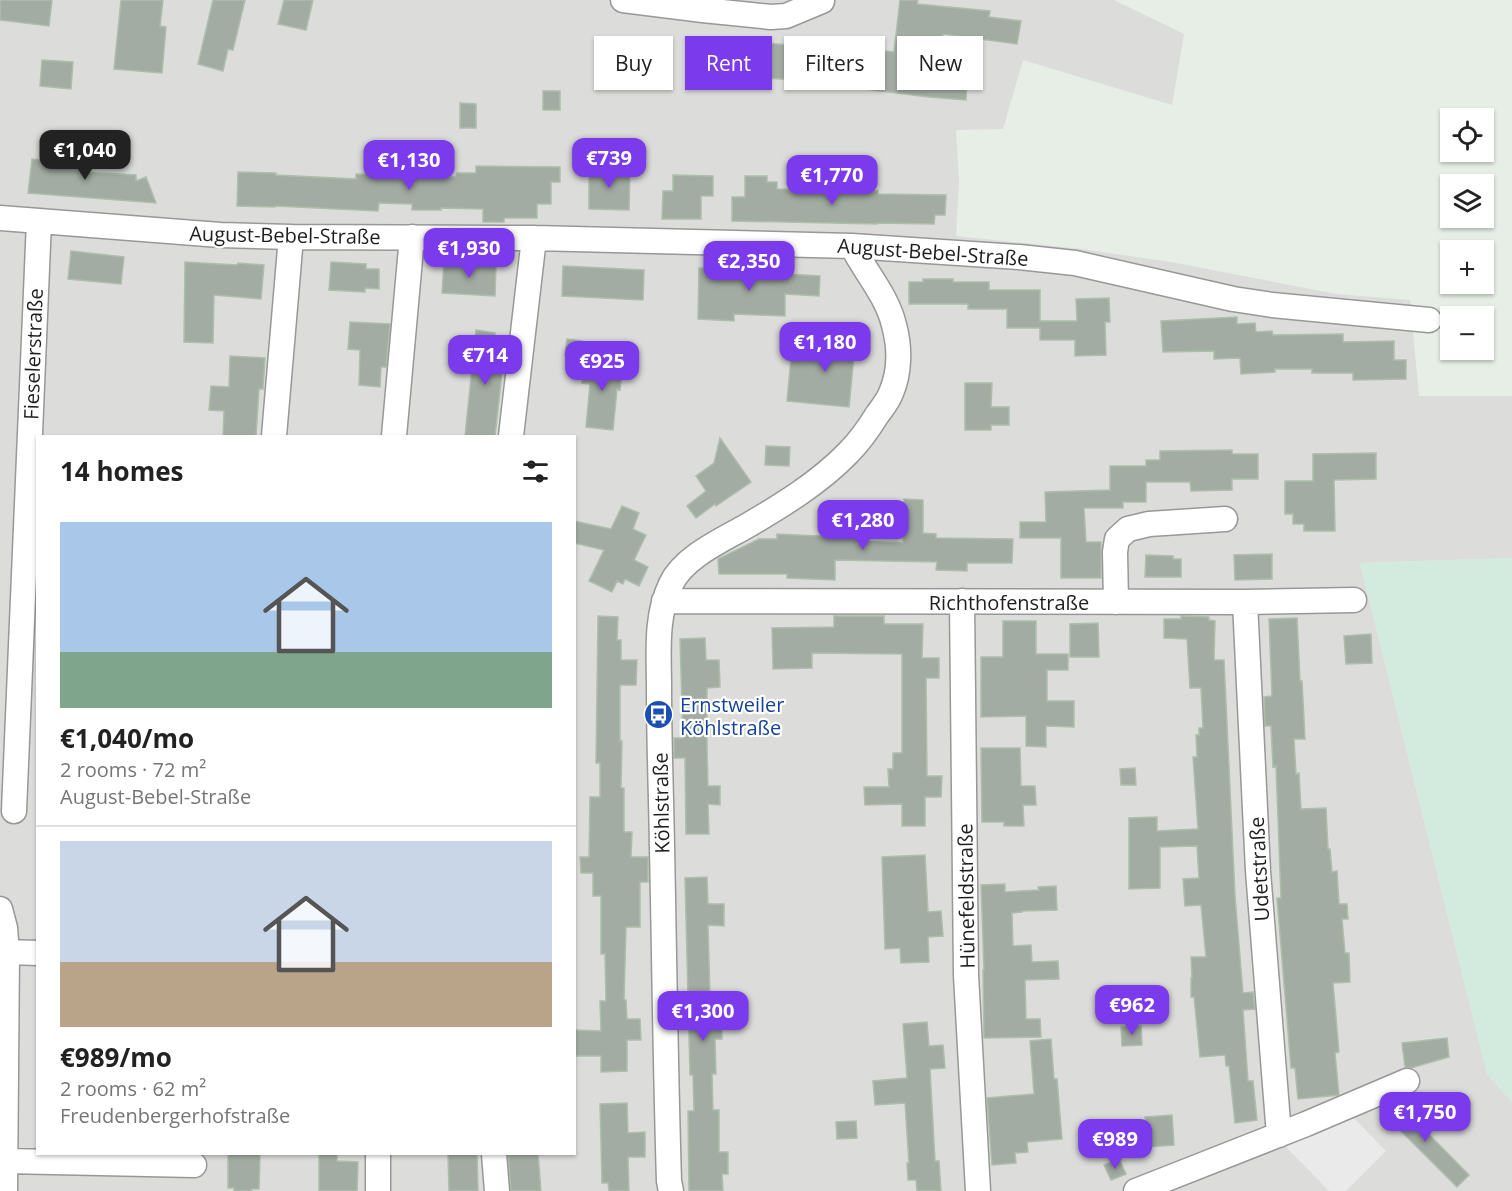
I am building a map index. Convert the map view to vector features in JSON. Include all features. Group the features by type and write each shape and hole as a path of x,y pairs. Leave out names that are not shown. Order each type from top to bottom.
{"street":[{"path":"623,0 771,16 786,15 822,1"},
{"name":"August-Bebel-Straße","path":"0,218 164,231 291,237 534,238 852,246 1019,257 1075,263 1233,299 1272,305 1429,320"},
{"name":"Fieselerstraße","path":"14,811 39,221"},
{"path":"274,435 291,237"},
{"path":"394,435 412,237"},
{"path":"511,435 534,238"},
{"name":"Köhlstraße","path":"671,1191 666,1072 659,704 659,633 663,602 672,581 687,564 706,549 786,502 817,480 848,453 870,426 891,394 898,369 898,347 894,324 882,295 852,246"},
{"path":"1116,602 1117,539 1128,529 1149,525 1225,519"},
{"name":"Richthofenstraße","path":"663,602 1354,600"},
{"name":"Hünefeldstraße","path":"962,601 966,975 978,1191"},
{"name":"Udetstraße","path":"1245,602 1258,871 1279,1135"},
{"path":"0,909 5,928 7,952 5,1191"},
{"path":"7,952 36,953"},
{"path":"1136,1191 1279,1135 1407,1081"},
{"path":"378,1155 378,1191"},
{"path":"495,1155 496,1191"},
{"path":"6,1161 194,1165"}],"shaded area":[{"path":"0,0 1114,0 1184,34 1172,105 1023,60 1003,129 956,130 959,181 956,236 1082,249 1171,262 1336,294 1410,300 1419,396 1512,396 1512,558 1360,563 1487,1074 1512,1102 1512,1191 0,1191"},
{"path":"1350,1114 1386,1151 1346,1191 1329,1191 1285,1146"}],"green space":[{"path":"1512,558 1512,1102 1487,1074 1360,563"}],"building":[{"path":"0,0 52,0 49,26 0,20"},
{"path":"121,0 163,0 160,26 166,27 162,73 114,69"},
{"path":"213,0 245,0 233,50 228,49 223,71 198,64"},
{"path":"284,0 313,0 306,30 278,24"},
{"path":"900,0 918,0 917,4 990,11 989,17 1021,21 1017,44 983,39 983,36 943,34 943,36 897,36 897,90 966,90 966,100 873,90 885,90 885,51 894,52"},
{"path":"772,43 784,45 784,79 772,78"},
{"path":"42,60 73,62 71,89 40,86"},
{"path":"543,91 560,91 560,110 543,110"},
{"path":"460,103 476,104 476,128 460,128"},
{"path":"68,147 84,149 82,172 136,175 136,181 146,177 156,203 28,193 32,159 66,162"},
{"path":"476,166 560,167 560,182 551,182 551,204 537,204 537,218 504,218 504,222 483,222 483,209 412,210 412,204 379,203 378,211 237,206 238,172 356,179 356,174 386,175 386,177 456,177 457,173 476,173"},
{"path":"589,169 630,170 629,210 589,209"},
{"path":"673,175 713,176 713,196 701,196 701,219 662,219 663,191 673,191"},
{"path":"745,176 767,176 767,182 777,182 777,189 946,195 945,215 935,215 934,224 732,221 732,197 745,197"},
{"path":"71,251 124,257 121,284 68,279"},
{"path":"185,262 264,265 261,299 214,295 213,343 184,342"},
{"path":"331,262 366,264 366,269 379,269 379,289 365,288 365,292 329,290"},
{"path":"444,262 496,264 495,296 442,293"},
{"path":"563,266 644,270 643,300 562,296"},
{"path":"699,268 820,276 819,296 785,294 785,316 734,314 734,321 698,319"},
{"path":"923,279 989,282 989,290 1040,290 1040,321 1077,321 1076,299 1109,298 1110,322 1105,322 1106,355 1075,356 1075,340 1040,340 1040,328 1007,328 1007,309 968,309 968,304 909,304 909,282 923,282"},
{"path":"1237,317 1237,324 1255,323 1256,332 1272,331 1273,335 1343,334 1343,342 1394,341 1394,360 1406,360 1406,379 1353,380 1353,373 1312,373 1312,369 1275,369 1275,372 1241,374 1240,358 1214,359 1214,351 1163,352 1161,321"},
{"path":"350,322 390,324 386,367 381,367 380,387 359,385 360,350 348,349"},
{"path":"476,330 495,333 494,345 505,346 495,435 465,435"},
{"path":"820,332 856,335 849,407 787,401 791,358 817,361"},
{"path":"567,339 582,341 581,356 565,355"},
{"path":"230,356 265,358 263,389 259,389 256,435 223,435 224,411 209,410 211,386 229,387"},
{"path":"584,359 623,363 620,390 617,389 613,430 586,427 590,384 582,383"},
{"path":"965,383 992,383 991,407 1009,407 1009,425 991,425 991,430 965,430"},
{"path":"720,438 751,482 696,518 687,506 706,491 696,476 714,463"},
{"path":"766,446 790,447 789,466 765,465"},
{"path":"1232,450 1232,454 1258,454 1258,479 1232,479 1232,490 1191,491 1190,482 1146,482 1146,502 1123,502 1123,508 1084,508 1086,542 1101,542 1101,578 1061,578 1061,538 1020,538 1020,522 1046,522 1045,492 1110,490 1110,466 1146,466 1146,460 1160,460 1160,451"},
{"path":"1376,453 1376,479 1334,480 1335,531 1304,531 1304,524 1293,524 1293,514 1285,514 1285,481 1313,481 1313,454"},
{"path":"904,499 923,500 923,533 936,534 936,538 1013,539 1012,563 967,563 967,571 936,570 937,562 835,560 835,580 787,578 787,574 719,574 718,559 759,539 777,539 777,534 860,538 860,541 903,543"},
{"path":"622,506 639,513 633,529 646,535 634,560 648,567 639,586 625,579 623,584 617,581 612,592 589,581 604,550 576,543 576,521 611,529"},
{"path":"1272,554 1272,579 1235,580 1234,555"},
{"path":"1146,555 1173,556 1173,559 1181,559 1181,577 1145,577"},
{"path":"598,616 618,617 617,640 621,640 621,660 637,660 636,685 620,685 621,788 624,788 624,832 632,832 631,857 648,857 648,882 640,882 640,927 626,927 624,1000 626,1000 627,1019 640,1019 641,1040 627,1040 627,1071 601,1072 601,1056 576,1056 576,1030 601,1031 600,1001 606,1001 605,954 601,954 601,896 593,896 593,873 581,873 580,857 589,857 590,797 600,797 600,763 596,763"},
{"path":"834,616 884,616 884,624 923,624 922,658 939,658 939,678 926,678 927,776 942,776 941,797 925,797 925,826 902,826 902,804 865,805 864,787 889,787 888,769 893,769 893,753 902,753 902,654 812,653 812,668 773,669 772,628 834,627"},
{"path":"1181,616 1209,617 1209,620 1215,621 1214,660 1224,660 1235,896 1243,993 1253,992 1255,1009 1243,1010 1248,1081 1253,1081 1257,1120 1235,1123 1229,1066 1226,1066 1225,1055 1200,1057 1194,997 1191,997 1191,957 1206,957 1201,905 1185,906 1183,879 1199,878 1197,846 1160,847 1160,888 1129,889 1129,818 1157,817 1157,831 1198,829 1193,757 1197,757 1196,735 1199,735 1199,728 1203,728 1201,688 1190,688 1187,639 1164,638 1164,619 1181,619"},
{"path":"1297,618 1305,739 1294,739 1301,809 1326,808 1328,849 1330,849 1332,872 1337,871 1339,904 1347,904 1348,919 1342,919 1345,953 1349,953 1350,982 1333,983 1339,1052 1335,1053 1339,1095 1298,1099 1295,1068 1291,1068 1277,898 1281,898 1276,766 1273,767 1271,726 1265,726 1264,697 1272,696 1269,619"},
{"path":"1003,621 1036,621 1036,654 1068,654 1068,670 1047,670 1047,701 1074,701 1074,727 1046,726 1046,747 1026,746 1026,716 981,717 981,657 1003,657"},
{"path":"1098,623 1099,657 1070,657 1070,624"},
{"path":"1371,634 1372,663 1346,664 1344,636"},
{"path":"705,638 706,660 719,660 720,687 707,688 707,749 708,786 720,786 720,805 708,804 709,834 686,834 685,758 674,758 674,738 683,738 680,639"},
{"path":"981,748 1020,748 1021,786 1035,786 1036,805 1023,805 1024,826 1004,826 1004,822 982,822"},
{"path":"1135,768 1136,785 1121,785 1120,769"},
{"path":"925,855 928,912 941,911 943,936 928,937 929,962 901,963 900,948 885,949 882,857"},
{"path":"707,877 708,904 724,904 724,926 708,925 710,997 712,1001 721,1001 722,1039 715,1039 716,1074 712,1074 713,1110 719,1110 719,1152 728,1152 728,1174 722,1174 723,1191 689,1191 688,1111 694,1111 693,1075 690,1075 685,878"},
{"path":"1005,884 1005,892 1039,890 1038,887 1056,886 1057,910 1012,913 1013,946 1031,945 1032,962 1058,961 1059,979 1025,980 1026,1019 1040,1019 1041,1037 984,1038 981,885"},
{"path":"927,1022 929,1046 943,1045 945,1068 930,1069 935,1161 939,1161 941,1191 917,1191 916,1180 908,1180 905,1103 875,1105 873,1081 907,1078 903,1024"},
{"path":"1141,1026 1142,1045 1122,1046 1121,1027"},
{"path":"1447,1038 1449,1057 1411,1068 1405,1067 1402,1043"},
{"path":"1051,1039 1062,1139 1027,1142 1028,1152 1015,1153 1016,1163 992,1165 987,1098 1034,1094 1030,1041"},
{"path":"1396,1101 1469,1175 1457,1187 1380,1110"},
{"path":"627,1103 628,1133 645,1132 645,1157 628,1157 629,1191 609,1191 608,1183 602,1183 600,1104"},
{"path":"1172,1115 1174,1145 1148,1147 1145,1117"},
{"path":"856,1121 857,1138 837,1139 836,1122"},
{"path":"228,1155 260,1155 259,1189 234,1191 234,1188 228,1188"},
{"path":"319,1155 337,1155 337,1161 358,1162 357,1191 319,1191"},
{"path":"448,1155 477,1155 478,1191 449,1191"},
{"path":"508,1155 538,1155 541,1191 511,1191"},
{"path":"1119,1159 1126,1174 1111,1180 1104,1165"}],"place":[{"name":"Ernstweiler Köhlstraße","path":"659,715"}]}
